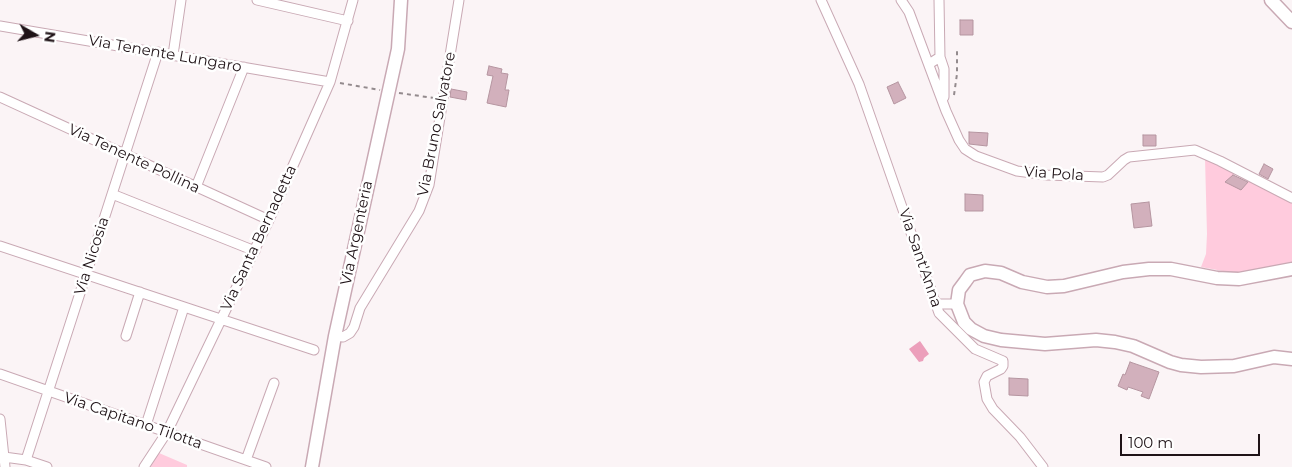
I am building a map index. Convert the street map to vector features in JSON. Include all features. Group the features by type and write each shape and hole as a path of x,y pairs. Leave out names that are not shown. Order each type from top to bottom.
{"main road":[{"name":"Via Argenteria","path":"312,467 335,336 398,50 401,0"},
{"path":"1271,0 1292,22"},
{"path":"1292,270 1239,279 1217,278 1171,269 1149,269 1124,272 1056,287 1032,285 1001,273 986,270 970,275 959,290 957,304 964,322 971,329 984,336 1000,340 1045,344 1096,340 1115,342 1133,346 1176,364 1201,367 1234,366 1274,357 1292,359"}],"street":[{"path":"173,55 181,0"},
{"path":"257,0 348,21"},
{"name":"Via Santa Bernadetta","path":"144,467 167,432 269,220 330,82 353,0"},
{"name":"Via Bruno Salvatore","path":"335,336 343,336 350,333 354,327 360,308 419,211 429,185 459,0"},
{"name":"Via Sant'Anna","path":"821,0 859,84 939,313 975,349 1003,361 1001,369 987,376 984,382 987,399 993,409 1020,437 1043,467"},
{"name":"Via Pola","path":"902,0 909,12 950,122 965,150 1016,171 1046,175 1103,177 1129,157 1195,150 1292,198"},
{"path":"940,0 940,57 944,69 944,104"},
{"name":"Via Tenente Lungaro","path":"0,26 330,82"},
{"name":"Via Nicosia","path":"26,460 158,52"},
{"path":"929,64 940,57"},
{"path":"196,187 244,67"},
{"name":"Via Tenente Pollina","path":"0,97 269,220"},
{"path":"112,194 255,251"},
{"path":"0,246 314,350"},
{"path":"126,336 140,292"},
{"path":"936,304 957,304"},
{"path":"146,425 184,307"},
{"name":"Via Capitano Tilotta","path":"0,374 266,467"},
{"path":"246,460 274,383"},
{"path":"0,419 5,467"},
{"path":"3,453 47,467"}],"path":[{"path":"953,97 957,74 957,50"}],"shaded area":[{"path":"1205,158 1236,172 1226,182 1241,189 1250,180 1292,203 1292,263 1254,273 1239,274 1201,267 1206,254 1207,234"},
{"path":"920,341 929,354 923,361 919,362 909,349"},
{"path":"159,453 187,465 187,467 150,467"}],"building":[{"path":"960,20 973,20 973,35 960,35"},
{"path":"489,66 502,69 501,73 508,74 505,90 509,90 506,107 487,103 493,76 487,75"},
{"path":"898,82 906,98 894,104 887,87"},
{"path":"451,89 467,92 466,100 450,97"},
{"path":"969,132 988,133 987,146 969,144"},
{"path":"1143,135 1156,135 1156,146 1143,146"},
{"path":"1264,164 1273,169 1268,179 1259,174"},
{"path":"1233,175 1248,182 1241,190 1225,182"},
{"path":"965,194 983,195 983,211 965,211"},
{"path":"1149,202 1152,226 1134,228 1131,204"},
{"path":"1130,362 1159,372 1149,399 1141,396 1143,392 1128,387 1127,390 1118,386"},
{"path":"1009,378 1028,379 1028,396 1009,395"}]}
